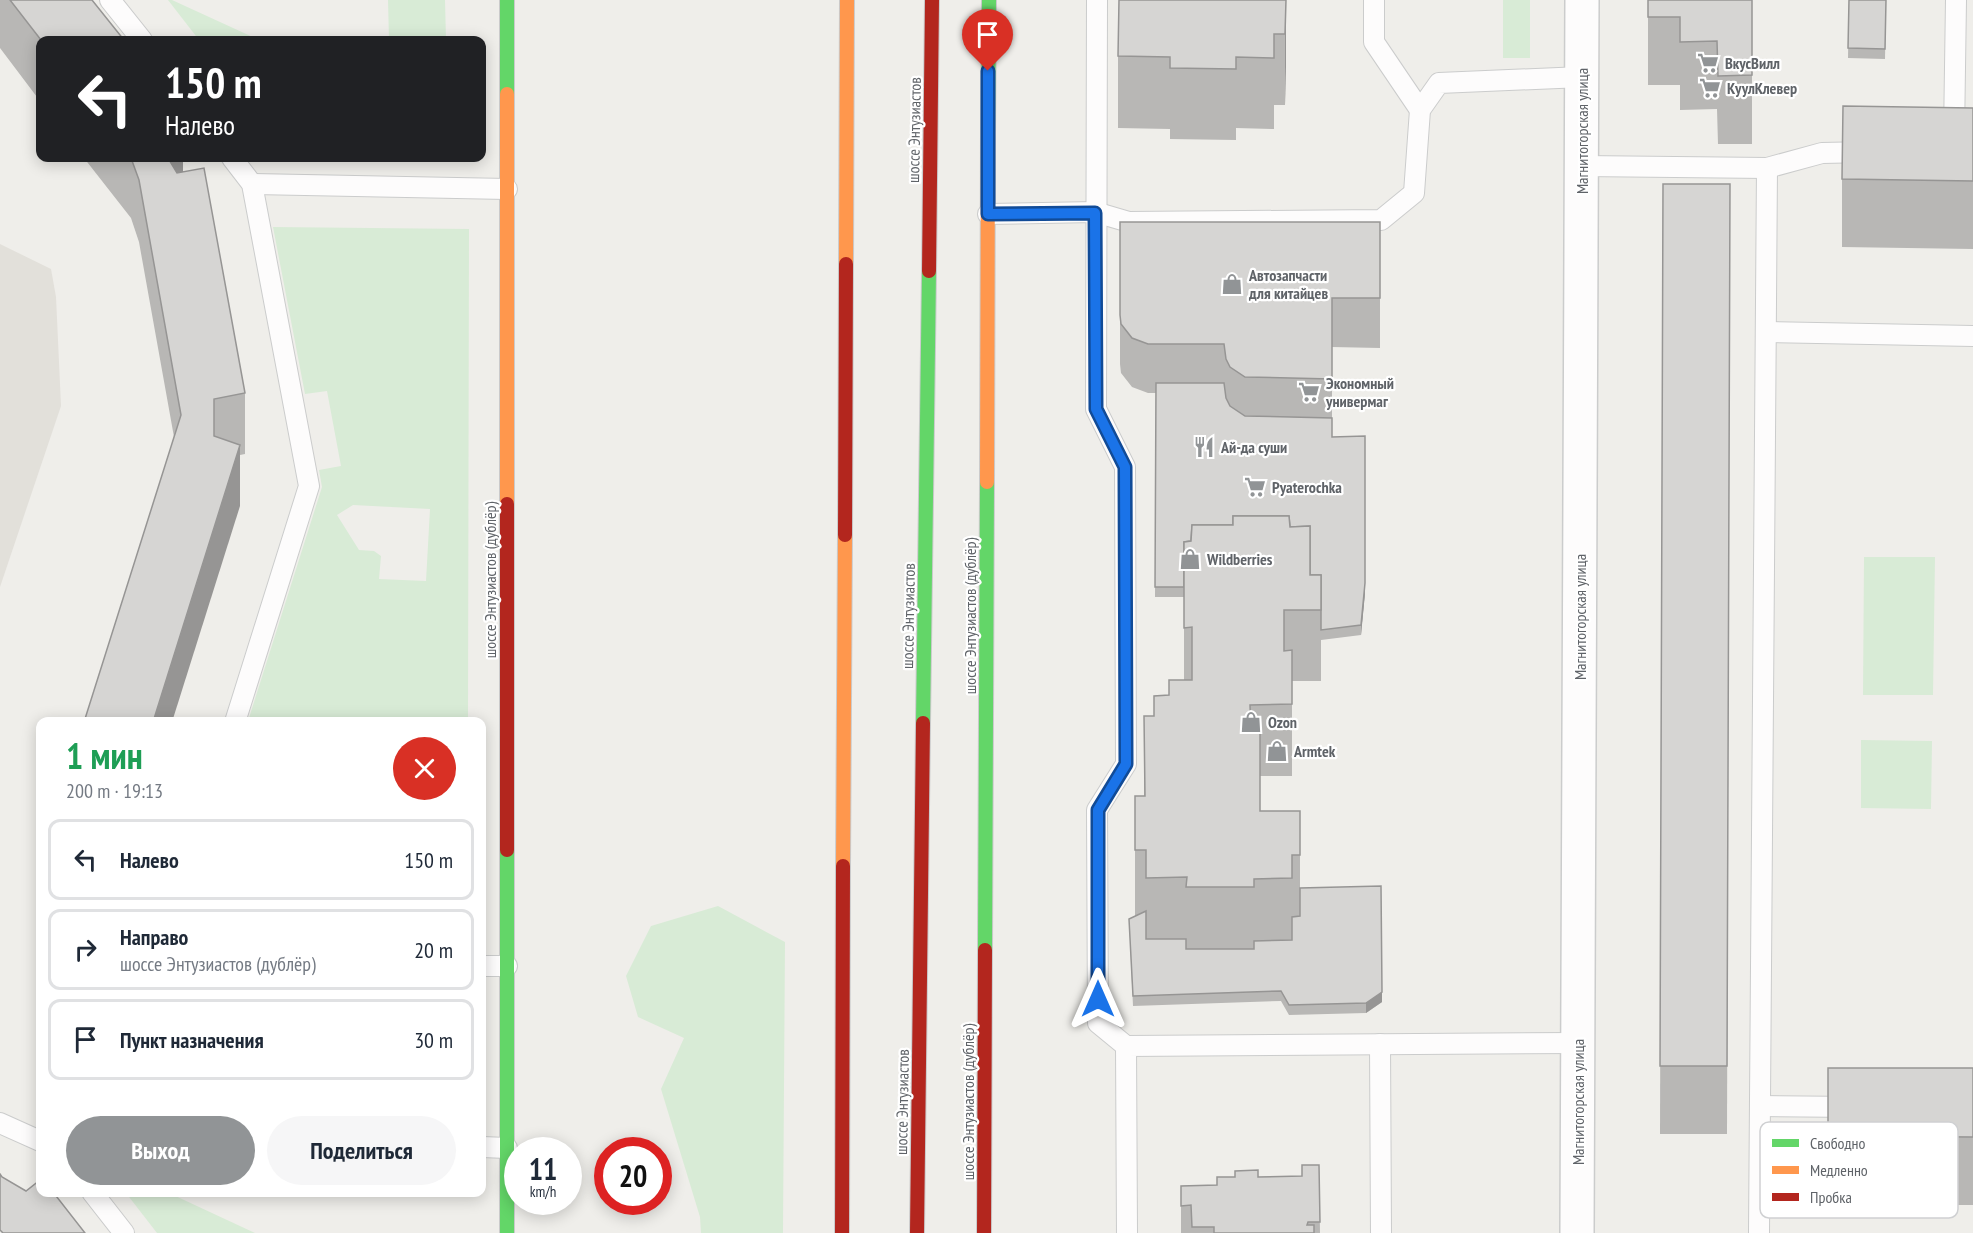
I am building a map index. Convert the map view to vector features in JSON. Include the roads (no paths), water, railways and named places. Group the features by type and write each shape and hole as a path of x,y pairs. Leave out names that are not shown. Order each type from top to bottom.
{"main road":[{"name":"шоссе Энтузиастов (дублёр)","path":"507,0 507,1137"},
{"path":"842,1233 847,0"},
{"name":"шоссе Энтузиастов","path":"917,1233 932,0"},
{"name":"шоссе Энтузиастов (дублёр)","path":"984,1233 989,0"},
{"name":"шоссе Энтузиастов (дублёр)","path":"507,1215 507,1233"}],"street":[{"name":"Магнитогорская улица","path":"1577,1233 1582,0"}],"lane":[{"path":"110,0 139,36"},
{"path":"1097,0 1096,409 1125,467 1126,764 1098,810 1098,1023 1126,1046 1578,1043"},
{"path":"1374,0 1374,42 1420,110"},
{"path":"1953,150 1956,0"},
{"path":"988,214 1095,213 1129,222 1381,220 1414,193 1420,110 1439,83 1582,77"},
{"path":"1582,166 1767,168 1822,153 1882,151"},
{"path":"235,162 252,184 309,486 237,717"},
{"path":"1759,1233 1767,168"},
{"path":"252,184 507,189"},
{"path":"1766,332 1973,336"},
{"path":"486,966 507,966"},
{"path":"1380,1044 1381,1233"},
{"path":"1126,1046 1127,1233"},
{"path":"1760,1106 1870,1107"},
{"path":"0,1123 36,1139"},
{"path":"486,1147 504,1148"},
{"path":"97,1197 124,1233"}],"place":[{"name":"ВкусВилл","path":"1708,63"},
{"name":"КуулКлевер","path":"1710,88"},
{"name":"Автозапчасти для китайцев","path":"1232,284"},
{"name":"Экономный универмаг","path":"1309,392"},
{"name":"Ай-да суши","path":"1204,447"},
{"name":"Pyaterochka","path":"1255,487"},
{"name":"Wildberries","path":"1190,559"},
{"name":"Ozon","path":"1251,722"},
{"name":"Armtek","path":"1277,751"}]}
